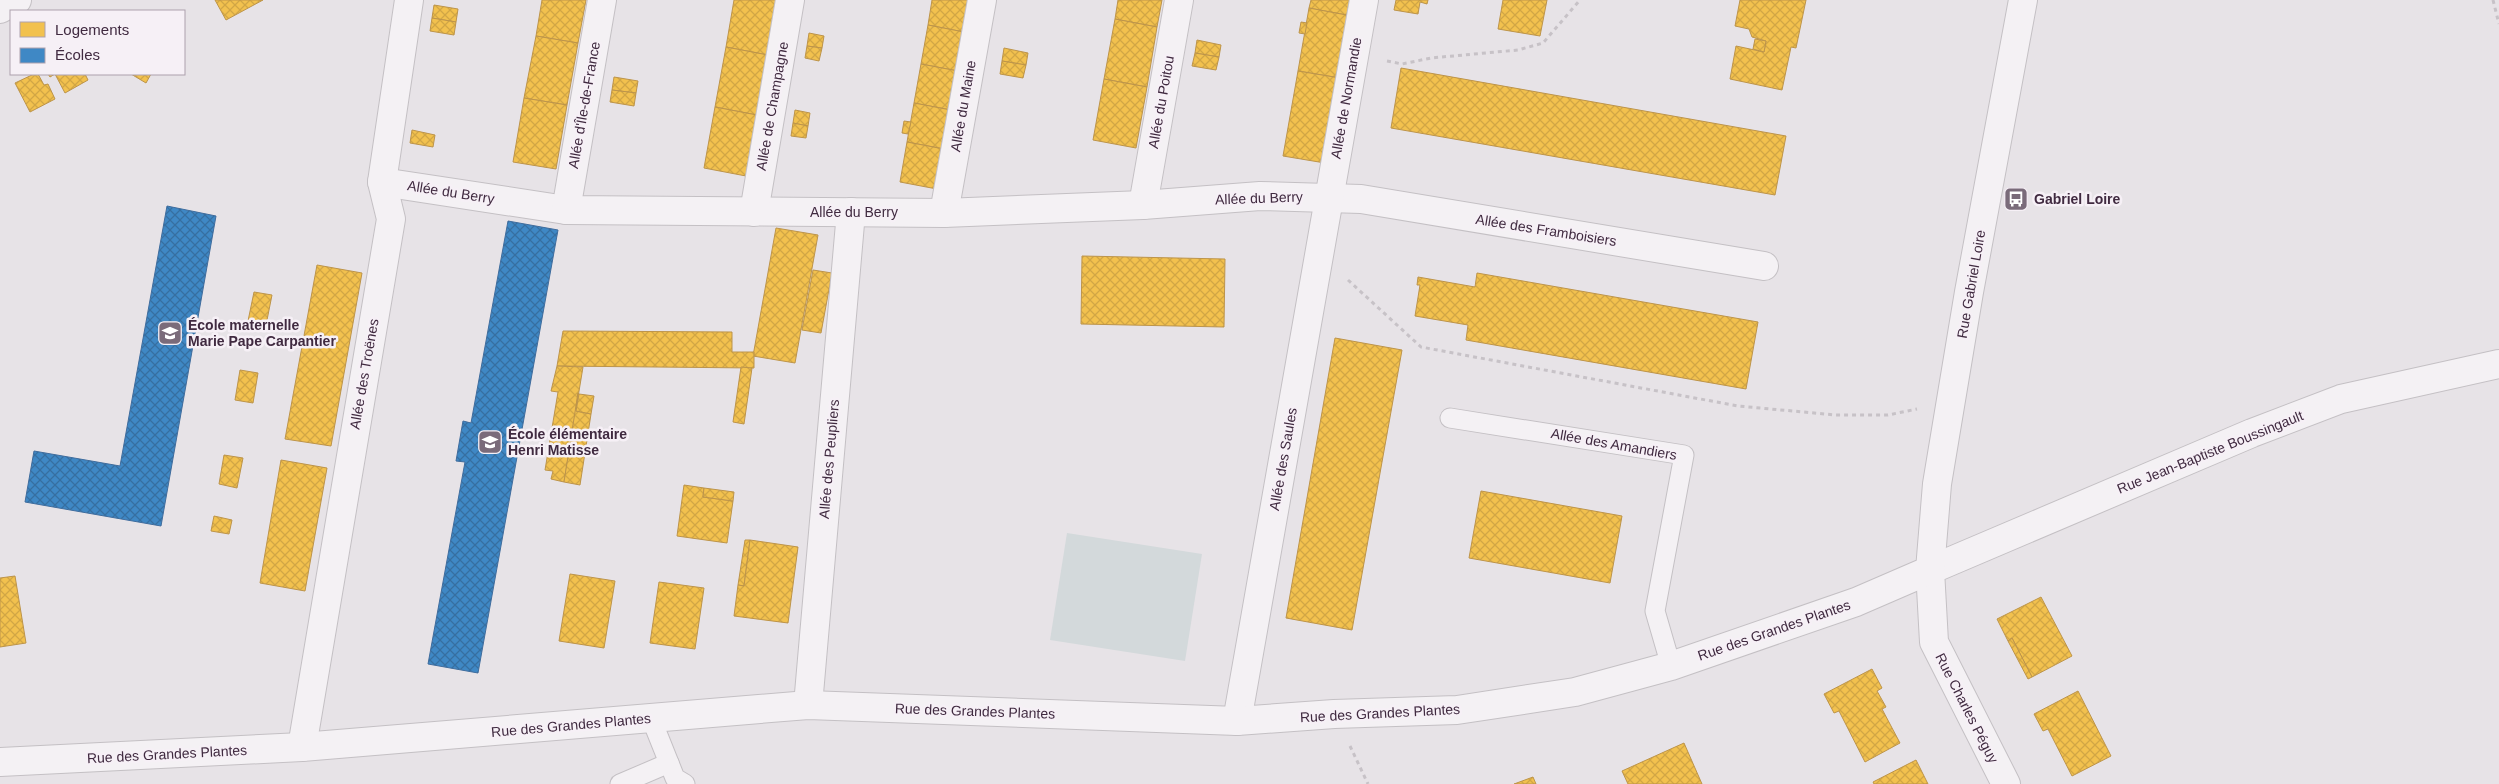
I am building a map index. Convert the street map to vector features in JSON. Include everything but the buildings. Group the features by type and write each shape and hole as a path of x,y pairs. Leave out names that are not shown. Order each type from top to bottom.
{"street":[{"path":"0,9 17,0"},
{"name":"Allée des Troënes","path":"302,747 391,219 382,182 409,0"},
{"name":"Allée d'Île-de-France","path":"566,210 602,0"},
{"name":"Allée de Champagne","path":"754,212 790,0"},
{"name":"Allée du Maine","path":"944,213 982,0"},
{"name":"Allée du Poitou","path":"1143,204 1179,0"},
{"name":"Allée de Normandie","path":"1328,197 1364,0"},
{"name":"Rue Gabriel Loire","path":"1930,570 1937,484 1969,292 2023,0"},
{"name":"Allée du Berry","path":"382,182 566,210 944,213 1143,204 1260,196 1328,197"},
{"name":"Allée des Saules","path":"1237,721 1328,197"},
{"name":"Allée des Framboisiers","path":"1328,197 1361,199 1764,266"},
{"name":"Allée des Peupliers","path":"808,705 851,212"},
{"name":"Rue Jean-Baptiste Boussingault","path":"1930,570 2252,433 2341,399 2499,364"},
{"name":"Rue des Grandes Plantes","path":"0,762 302,747 808,705 1237,721 1334,714 1457,710 1575,692 1671,666 1856,602 1930,570"},
{"name":"Rue Charles Péguy","path":"1930,570 1934,642 2006,784"}],"lane":[{"name":"Allée des Amandiers","path":"1450,418 1684,455 1655,611 1671,666"},
{"path":"651,718 675,778 685,784"},
{"path":"620,784 669,763"}],"path":[{"path":"1354,56 1402,64 1431,58 1518,50 1544,43 1580,0"},
{"path":"2493,0 2499,24"},
{"path":"1318,252 1421,347 1758,408 1836,415 1888,416 1952,401"}],"shaded area":[{"path":"1067,533 1202,554 1185,661 1050,640"}],"place":[{"name":"Gabriel Loire","path":"2016,199"},
{"name":"École maternelle Marie Pape Carpantier","path":"170,333"},
{"name":"École élémentaire Henri Matisse","path":"490,442"}]}
